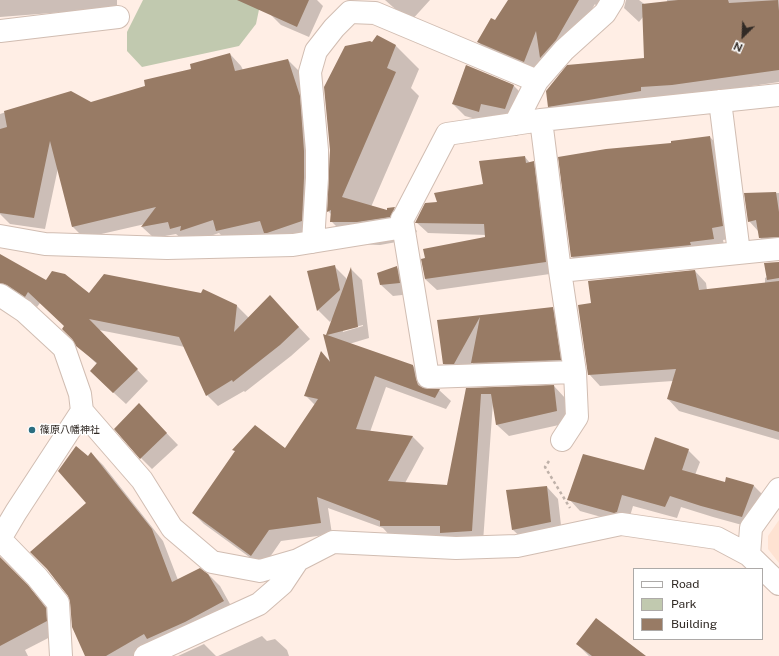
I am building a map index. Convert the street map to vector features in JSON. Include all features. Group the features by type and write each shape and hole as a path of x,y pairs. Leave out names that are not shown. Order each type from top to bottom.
{"street":[{"path":"515,124 537,81 564,50 605,13 613,0"},
{"path":"313,242 317,178 317,150 310,72 316,51 334,28 350,12 375,13 537,81"},
{"path":"0,31 118,17"},
{"path":"0,236 45,244 167,248 293,245 398,228 447,134 541,120 779,95"},
{"path":"720,101 739,253"},
{"path":"541,120 560,272 575,372 577,417 562,440"},
{"path":"402,219 428,377 575,372"},
{"path":"560,272 779,249"},
{"path":"0,295 24,311 64,348 80,394 82,411 142,480 172,528 212,562 260,571 298,560 333,542 456,548 517,546 621,524 717,538 749,555 762,568"},
{"path":"61,656 58,603 37,577 0,539 82,411"},
{"path":"749,555 751,528 779,489"},
{"path":"145,656 259,604 282,584 298,560"},
{"path":"763,569 774,580 779,595"}],"path":[{"path":"562,440 545,467 585,532"}],"shaded area":[{"path":"779,520 779,563 768,549 768,536"}],"green space":[{"path":"143,0 261,0 256,24 239,46 142,67 127,51 127,32"}],"building":[{"path":"237,0 309,0 297,27"},
{"path":"508,0 579,0 556,40 540,58 536,31 524,62 477,42 491,18 495,20"},
{"path":"678,0 728,0 729,3 778,0 779,70 672,85 641,87 641,91 548,107 546,91 567,65 644,58 642,4"},
{"path":"377,35 396,45 387,68 396,72 342,197 387,210 387,208 395,207 390,217 357,222 330,222 331,210 327,212 330,150 324,87 345,46 370,41 372,42"},
{"path":"230,53 235,71 288,59 300,96 304,151 302,221 267,233 264,233 260,221 216,231 213,220 180,231 181,226 170,229 168,222 141,227 156,207 72,227 50,141 34,218 0,213 0,129 7,127 4,111 71,91 91,102 145,86 144,80 191,69 190,64"},
{"path":"466,65 514,85 505,109 481,104 479,112 452,104"},
{"path":"710,136 723,226 712,228 714,239 690,242 691,245 571,257 558,157 606,149 671,143 671,141"},
{"path":"525,156 526,163 534,161 546,262 425,279 421,259 425,258 423,249 485,237 484,224 415,223 425,203 437,202 434,193 483,184 479,161"},
{"path":"776,192 779,212 779,237 759,238 756,220 748,222 744,193"},
{"path":"0,254 46,280 52,271 65,274 89,293 104,274 201,293 203,289 237,305 234,332 270,295 299,327 280,345 233,382 232,380 206,396 179,337 89,319 138,369 113,393 90,371 97,363 76,346 72,339 62,329 64,326 28,292 25,297 7,285 0,283"},
{"path":"779,262 779,278 767,280 764,263"},
{"path":"335,265 340,290 317,311 307,271"},
{"path":"397,266 400,283 380,285 377,273"},
{"path":"351,267 358,327 327,335 413,365 418,385 428,389 440,389 435,398 375,376 356,429 413,436 388,481 447,485 466,388 554,385 557,411 496,425 491,394 481,394 472,531 440,533 440,526 380,526 380,521 317,497 321,523 269,530 251,556 192,513 235,451 232,450 255,425 285,448 318,399 304,396 321,351 330,362 323,334 326,335"},
{"path":"695,270 699,290 779,281 779,432 667,399 676,369 588,375 578,305 591,303 588,281"},
{"path":"553,307 561,360 471,363 480,317 454,364 443,364 437,320"},
{"path":"139,403 167,433 140,459 114,429"},
{"path":"655,437 689,449 682,470 725,482 726,477 754,485 742,517 670,496 665,507 622,495 617,512 614,513 567,500 583,454 644,470"},
{"path":"76,446 88,456 91,452 152,529 172,582 200,568 208,574 224,601 185,622 147,639 144,634 106,656 85,656 72,627 70,602 68,596 47,569 30,552 86,503 58,471"},
{"path":"547,486 551,522 512,530 506,490"},
{"path":"0,557 28,585 46,608 47,621 0,646"},
{"path":"596,618 646,656 592,656 576,644"}],"place":[{"name":"篠原八幡神社","path":"32,430"}]}
